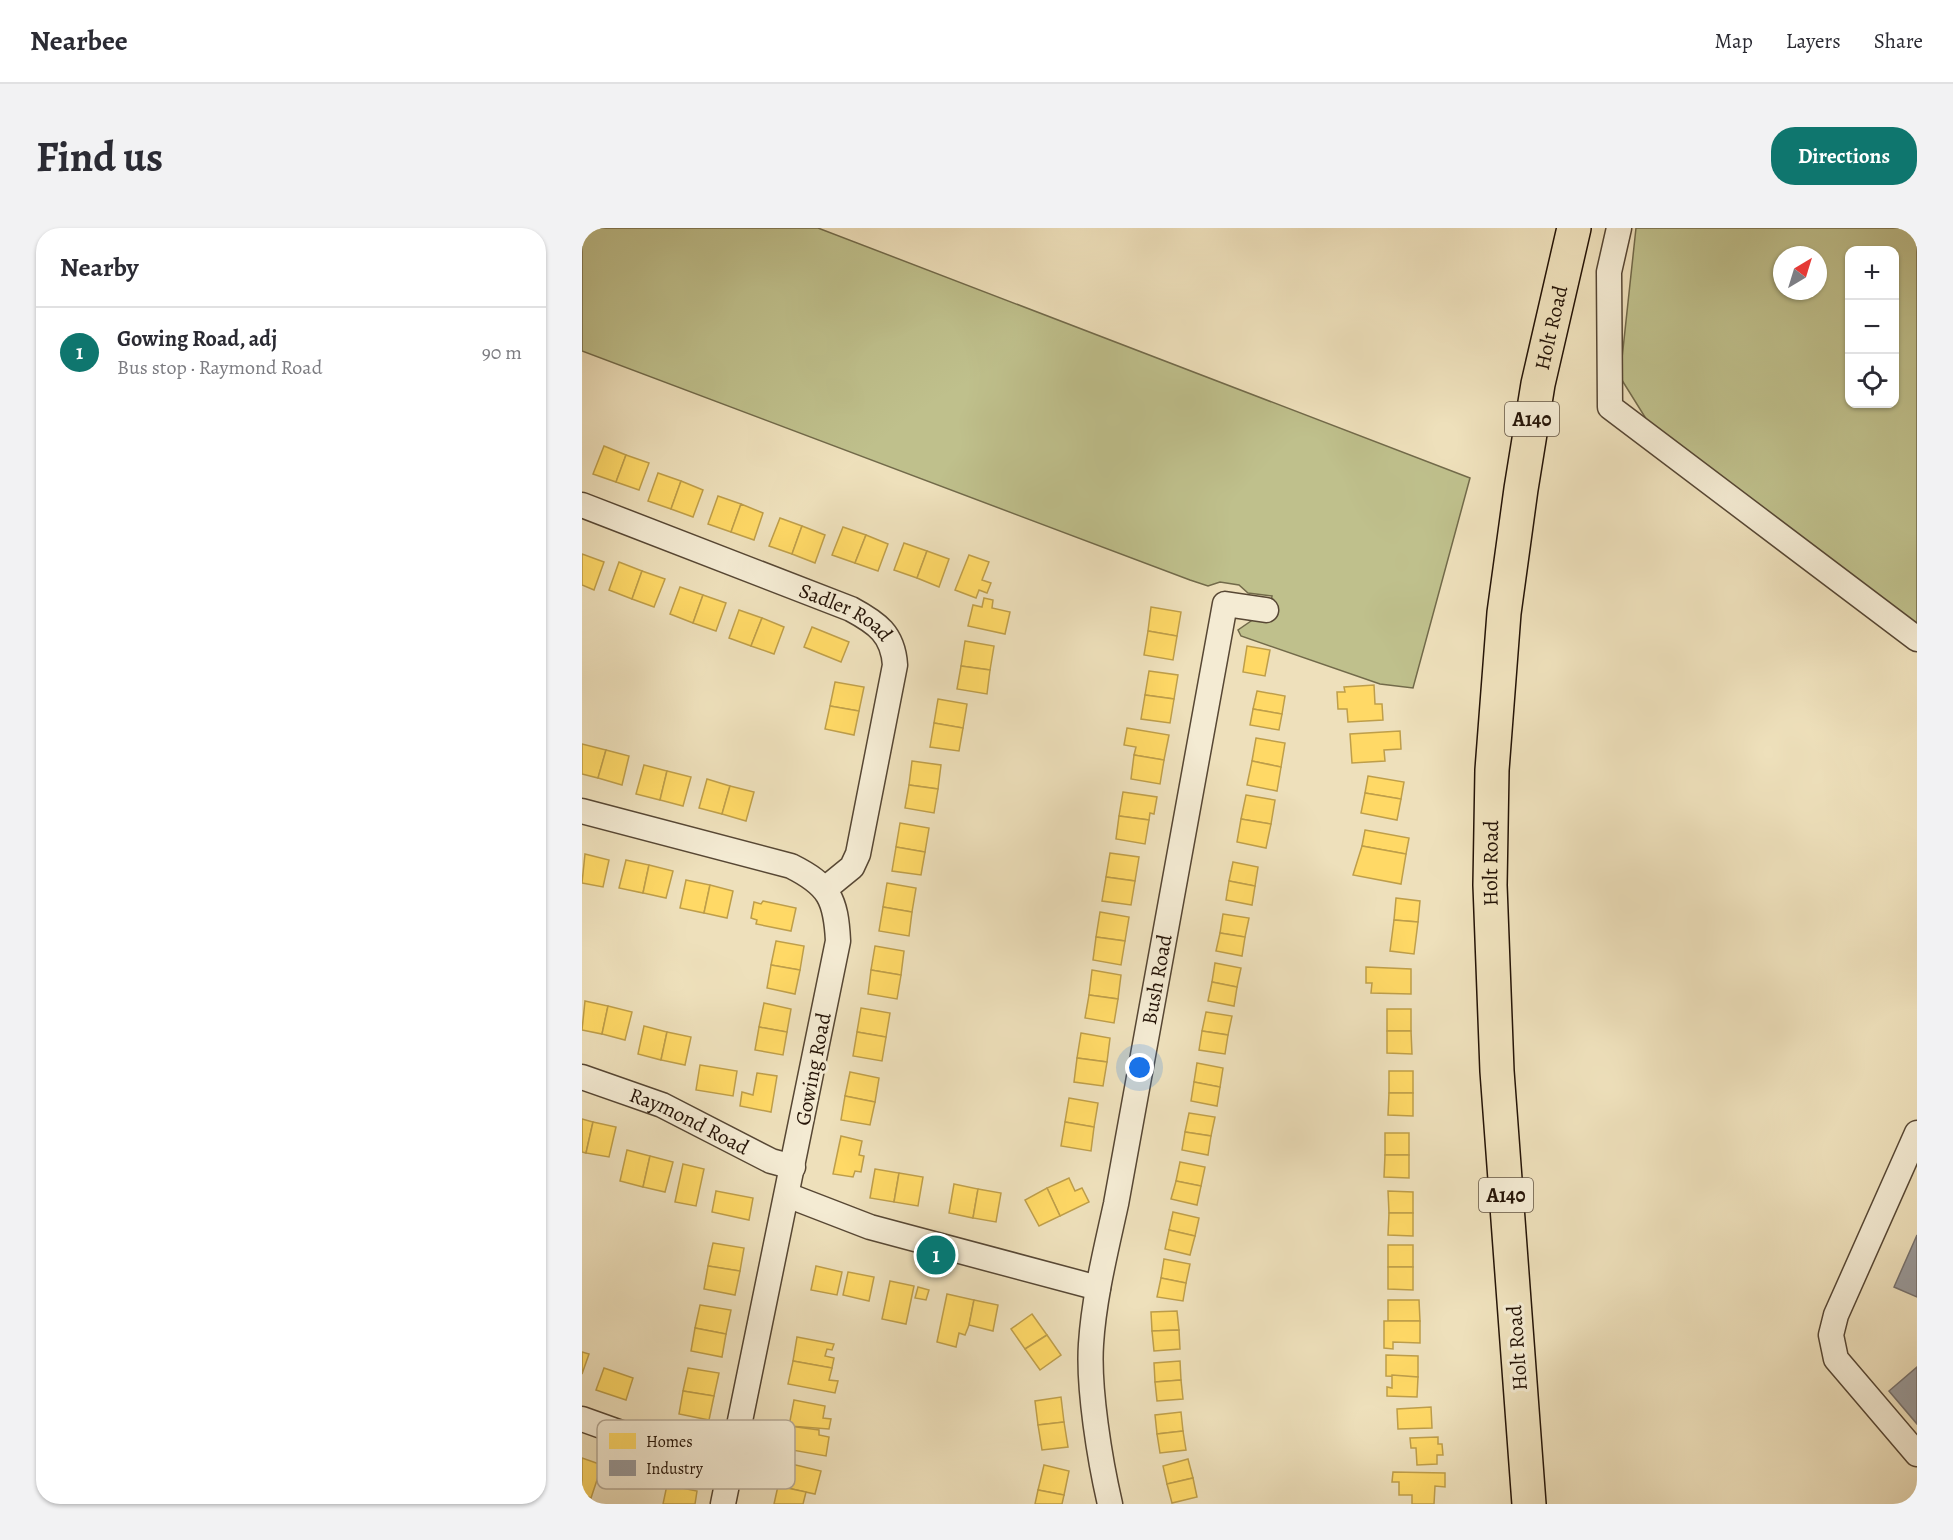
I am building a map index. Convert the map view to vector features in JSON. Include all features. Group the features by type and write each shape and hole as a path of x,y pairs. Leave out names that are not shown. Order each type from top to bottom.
{"highway":[{"name":"Holt Road","path":"1528,1504 1497,1071 1490,885 1492,770 1504,613 1521,489 1538,384 1574,228"}],"street":[{"path":"1619,228 1608,272 1610,407 1917,639"},
{"name":"Sadler Road","path":"582,505 851,609 876,622 887,634 894,650 895,665 858,855 852,867 825,889"},
{"name":"Bush Road","path":"1110,1504 1095,1414 1090,1346 1098,1288 1116,1204 1225,604 1266,610"},
{"path":"582,811 791,866 814,878 825,889"},
{"name":"Gowing Road","path":"740,1420 838,941 834,904 825,889"},
{"name":"Raymond Road","path":"582,1077 662,1105 771,1161 793,1167"},
{"path":"1917,1133 1836,1315 1831,1335 1836,1359 1917,1454"},
{"path":"787,1195 870,1227 1098,1288"},
{"path":"582,1419 597,1424"},
{"name":"Gowing Road","path":"723,1504 726,1489"}],"green space":[{"path":"582,228 818,228 1470,478 1413,688 1380,684 1241,636 1238,630 1254,619 1269,621 1272,596 1248,593 1239,585 1220,582 1208,586 1190,580 582,351"},
{"path":"1636,228 1917,228 1917,633 1653,430 1620,377"}],"building: Homes":[{"path":"604,446 626,455 616,482 593,474"},
{"path":"626,455 649,463 639,490 616,482"},
{"path":"658,473 681,481 671,509 648,501"},
{"path":"681,481 703,490 693,517 671,509"},
{"path":"718,496 741,504 731,532 708,524"},
{"path":"741,504 763,513 754,540 731,532"},
{"path":"780,518 802,526 792,554 769,546"},
{"path":"802,526 825,535 815,563 792,554"},
{"path":"843,527 866,535 855,563 832,555"},
{"path":"866,535 888,544 878,571 855,563"},
{"path":"904,543 927,551 917,578 894,570"},
{"path":"927,551 949,559 939,587 917,578"},
{"path":"582,554 604,562 594,590 582,585"},
{"path":"969,555 989,562 982,580 991,583 987,593 979,590 976,598 955,590"},
{"path":"619,562 642,571 632,599 609,590"},
{"path":"642,571 665,579 654,607 632,599"},
{"path":"680,587 703,595 693,623 670,614"},
{"path":"703,595 726,603 716,631 693,623"},
{"path":"984,598 993,600 992,608 1010,612 1005,634 968,626 973,605 982,607"},
{"path":"1151,607 1181,612 1177,636 1148,631"},
{"path":"739,610 762,618 751,646 729,638"},
{"path":"762,618 784,627 774,654 751,646"},
{"path":"812,627 849,642 841,662 804,647"},
{"path":"1148,631 1177,636 1173,660 1144,655"},
{"path":"965,641 994,646 990,670 961,666"},
{"path":"1247,646 1270,650 1265,676 1243,672"},
{"path":"961,666 990,670 987,694 957,689"},
{"path":"1149,671 1178,675 1174,699 1145,695"},
{"path":"835,682 864,687 859,711 830,706"},
{"path":"1374,685 1375,704 1382,704 1383,720 1348,722 1347,709 1338,709 1337,692 1345,692 1344,687"},
{"path":"1257,691 1285,696 1282,714 1253,709"},
{"path":"1145,695 1174,699 1170,723 1141,719"},
{"path":"938,699 967,704 963,728 934,723"},
{"path":"830,706 859,711 854,735 825,729"},
{"path":"1253,709 1282,714 1279,730 1250,725"},
{"path":"934,723 963,728 959,751 930,747"},
{"path":"1127,728 1169,735 1164,760 1134,755 1136,747 1124,745"},
{"path":"1400,731 1401,749 1384,750 1385,761 1352,763 1350,734"},
{"path":"1256,738 1285,743 1281,767 1252,761"},
{"path":"582,744 606,750 598,778 582,774"},
{"path":"606,750 629,756 622,785 598,778"},
{"path":"1134,755 1164,760 1160,784 1131,779"},
{"path":"912,761 941,765 938,789 909,785"},
{"path":"1252,761 1281,767 1277,791 1247,785"},
{"path":"644,765 667,771 660,800 636,794"},
{"path":"667,771 691,777 683,806 660,800"},
{"path":"1368,776 1404,782 1401,799 1365,793"},
{"path":"707,779 730,786 722,814 699,808"},
{"path":"909,785 938,789 934,813 905,808"},
{"path":"730,786 754,792 746,821 722,814"},
{"path":"1123,792 1157,797 1154,814 1150,813 1149,820 1119,816"},
{"path":"1365,793 1401,799 1397,820 1361,813"},
{"path":"1246,795 1275,800 1271,824 1241,819"},
{"path":"1119,816 1149,820 1145,844 1116,839"},
{"path":"1241,819 1271,824 1266,848 1237,842"},
{"path":"900,823 929,828 925,852 896,847"},
{"path":"1365,830 1409,838 1406,854 1362,846"},
{"path":"1362,846 1406,854 1401,884 1353,875"},
{"path":"896,847 925,852 921,875 892,871"},
{"path":"1110,853 1139,857 1135,881 1106,877"},
{"path":"585,854 609,860 603,887 582,883"},
{"path":"626,860 649,865 643,893 619,888"},
{"path":"1233,862 1258,867 1255,886 1229,881"},
{"path":"649,865 673,871 666,898 643,893"},
{"path":"1106,877 1135,881 1131,905 1102,901"},
{"path":"686,880 710,885 704,913 680,908"},
{"path":"1229,881 1255,886 1252,905 1226,900"},
{"path":"887,883 916,888 912,912 883,907"},
{"path":"710,885 733,891 727,918 704,913"},
{"path":"1396,898 1420,901 1418,922 1394,920"},
{"path":"763,901 796,908 791,931 756,924 757,920 751,918 754,902 761,904"},
{"path":"883,907 912,912 909,936 879,931"},
{"path":"1100,912 1129,917 1125,941 1096,937"},
{"path":"1223,914 1249,918 1245,937 1220,933"},
{"path":"1394,920 1418,922 1414,954 1390,951"},
{"path":"1220,933 1245,937 1242,956 1216,951"},
{"path":"1096,937 1125,941 1121,965 1093,960"},
{"path":"776,941 804,946 800,970 771,965"},
{"path":"875,946 904,951 901,975 871,970"},
{"path":"1215,963 1241,968 1237,987 1212,982"},
{"path":"771,965 800,970 795,994 767,988"},
{"path":"1366,967 1411,969 1411,994 1371,993 1372,983 1366,983"},
{"path":"871,970 901,975 897,999 868,994"},
{"path":"1092,970 1121,975 1118,999 1089,995"},
{"path":"1212,982 1237,987 1234,1006 1208,1001"},
{"path":"1089,995 1118,999 1114,1023 1085,1018"},
{"path":"585,1001 608,1006 602,1034 582,1030"},
{"path":"764,1003 791,1009 787,1032 759,1027"},
{"path":"608,1006 632,1012 625,1040 602,1034"},
{"path":"861,1008 890,1013 886,1037 857,1032"},
{"path":"1387,1009 1411,1009 1411,1031 1387,1031"},
{"path":"1206,1012 1232,1016 1228,1035 1202,1031"},
{"path":"644,1026 667,1032 661,1060 638,1054"},
{"path":"759,1027 787,1032 783,1055 755,1050"},
{"path":"1202,1031 1228,1035 1225,1054 1199,1050"},
{"path":"1387,1031 1411,1031 1412,1054 1387,1053"},
{"path":"667,1032 691,1037 685,1065 661,1060"},
{"path":"857,1032 886,1037 882,1061 853,1056"},
{"path":"1081,1033 1110,1038 1107,1062 1077,1058"},
{"path":"1077,1058 1107,1062 1103,1086 1074,1082"},
{"path":"1197,1063 1223,1068 1220,1087 1194,1082"},
{"path":"700,1065 737,1071 733,1096 696,1090"},
{"path":"1389,1071 1413,1071 1413,1093 1389,1093"},
{"path":"850,1072 879,1078 875,1102 845,1096"},
{"path":"757,1073 777,1076 771,1112 740,1106 742,1092 753,1095"},
{"path":"1194,1082 1220,1087 1217,1106 1191,1101"},
{"path":"1389,1093 1413,1093 1413,1116 1388,1115"},
{"path":"845,1096 875,1102 870,1125 841,1120"},
{"path":"1069,1098 1098,1103 1094,1127 1065,1122"},
{"path":"1189,1113 1215,1117 1211,1136 1185,1132"},
{"path":"582,1119 593,1122 586,1153 582,1152"},
{"path":"593,1122 616,1127 609,1157 586,1153"},
{"path":"1065,1122 1094,1127 1091,1151 1061,1146"},
{"path":"1185,1132 1211,1136 1208,1155 1182,1150"},
{"path":"1385,1133 1409,1133 1409,1155 1385,1155"},
{"path":"841,1136 862,1141 859,1155 864,1156 861,1172 855,1171 853,1177 833,1174"},
{"path":"627,1150 650,1156 643,1187 620,1181"},
{"path":"1385,1155 1409,1155 1409,1178 1384,1177"},
{"path":"650,1156 673,1162 665,1192 643,1187"},
{"path":"1180,1162 1205,1167 1201,1186 1176,1181"},
{"path":"683,1164 704,1169 696,1206 675,1202"},
{"path":"875,1169 899,1173 894,1202 870,1198"},
{"path":"899,1173 923,1177 918,1206 894,1202"},
{"path":"1069,1178 1075,1191 1082,1188 1089,1202 1060,1216 1047,1188"},
{"path":"1176,1181 1201,1186 1197,1205 1171,1199"},
{"path":"954,1184 978,1189 973,1218 949,1213"},
{"path":"1047,1188 1060,1216 1039,1226 1025,1200"},
{"path":"978,1189 1001,1193 996,1222 973,1218"},
{"path":"716,1191 753,1198 749,1220 712,1212"},
{"path":"1388,1191 1413,1192 1413,1213 1389,1213"},
{"path":"1173,1212 1199,1218 1195,1236 1169,1230"},
{"path":"1389,1213 1413,1213 1413,1236 1388,1235"},
{"path":"1169,1230 1195,1236 1190,1255 1165,1249"},
{"path":"713,1243 744,1248 740,1271 708,1266"},
{"path":"1388,1245 1413,1245 1413,1267 1388,1267"},
{"path":"1164,1259 1190,1264 1186,1283 1161,1278"},
{"path":"708,1266 740,1271 735,1295 704,1289"},
{"path":"816,1266 842,1272 837,1295 811,1290"},
{"path":"1388,1267 1413,1267 1413,1290 1388,1289"},
{"path":"848,1272 874,1277 869,1301 843,1295"},
{"path":"1161,1278 1186,1283 1183,1301 1157,1297"},
{"path":"890,1281 914,1286 906,1324 882,1319"},
{"path":"918,1287 929,1290 926,1300 915,1298"},
{"path":"947,1294 974,1300 969,1325 965,1335 959,1333 956,1347 937,1342"},
{"path":"974,1300 998,1305 993,1331 969,1325"},
{"path":"1388,1300 1419,1300 1420,1321 1388,1321"},
{"path":"700,1305 731,1310 726,1334 695,1328"},
{"path":"1177,1311 1179,1330 1152,1331 1151,1312"},
{"path":"1032,1314 1047,1335 1025,1349 1011,1329"},
{"path":"1384,1321 1420,1321 1420,1343 1393,1342 1393,1349 1384,1348"},
{"path":"695,1328 726,1334 722,1357 691,1351"},
{"path":"1179,1330 1180,1349 1154,1351 1152,1331"},
{"path":"1047,1335 1061,1355 1040,1370 1025,1349"},
{"path":"797,1337 834,1344 832,1350 827,1349 825,1356 834,1358 832,1368 793,1361"},
{"path":"582,1352 589,1354 582,1374"},
{"path":"1386,1355 1418,1356 1418,1377 1386,1376"},
{"path":"793,1361 832,1368 829,1380 838,1381 835,1393 788,1384"},
{"path":"1180,1361 1181,1380 1155,1382 1154,1363"},
{"path":"604,1368 633,1378 626,1400 596,1390"},
{"path":"688,1368 719,1373 714,1396 683,1391"},
{"path":"1392,1375 1418,1377 1417,1397 1387,1396 1387,1387 1392,1388"},
{"path":"1181,1380 1183,1399 1157,1401 1155,1382"},
{"path":"683,1391 714,1396 709,1420 679,1414"},
{"path":"1061,1397 1064,1422 1038,1425 1035,1401"},
{"path":"794,1400 825,1406 823,1418 831,1419 829,1429 795,1426 795,1420 790,1420"},
{"path":"1431,1407 1432,1428 1398,1429 1397,1409"},
{"path":"1181,1412 1183,1431 1157,1434 1155,1415"},
{"path":"1064,1422 1068,1447 1042,1450 1038,1425"},
{"path":"795,1427 819,1430 819,1435 829,1437 826,1456 795,1451"},
{"path":"1183,1431 1186,1450 1160,1453 1157,1434"},
{"path":"1438,1437 1438,1444 1442,1444 1443,1455 1437,1455 1437,1464 1417,1465 1416,1448 1411,1448 1410,1438"},
{"path":"582,1458 597,1463 597,1480 591,1498 582,1495"},
{"path":"1188,1459 1193,1478 1167,1484 1163,1466"},
{"path":"795,1465 821,1471 815,1494 792,1489 795,1489"},
{"path":"1044,1465 1069,1471 1064,1495 1038,1490"},
{"path":"1393,1472 1445,1473 1445,1487 1435,1486 1434,1504 1412,1504 1412,1495 1399,1495 1399,1482 1392,1482"},
{"path":"1193,1478 1197,1497 1172,1503 1167,1484"},
{"path":"666,1489 697,1491 695,1504 663,1504"},
{"path":"777,1489 806,1492 803,1504 774,1504"},
{"path":"1038,1490 1064,1495 1062,1504 1035,1504"}],"building: Industry":[{"path":"1917,1235 1917,1297 1894,1287"},
{"path":"1917,1367 1917,1424 1889,1391"}],"place":[{"name":"Gowing Road, adj","path":"936,1255"}]}
